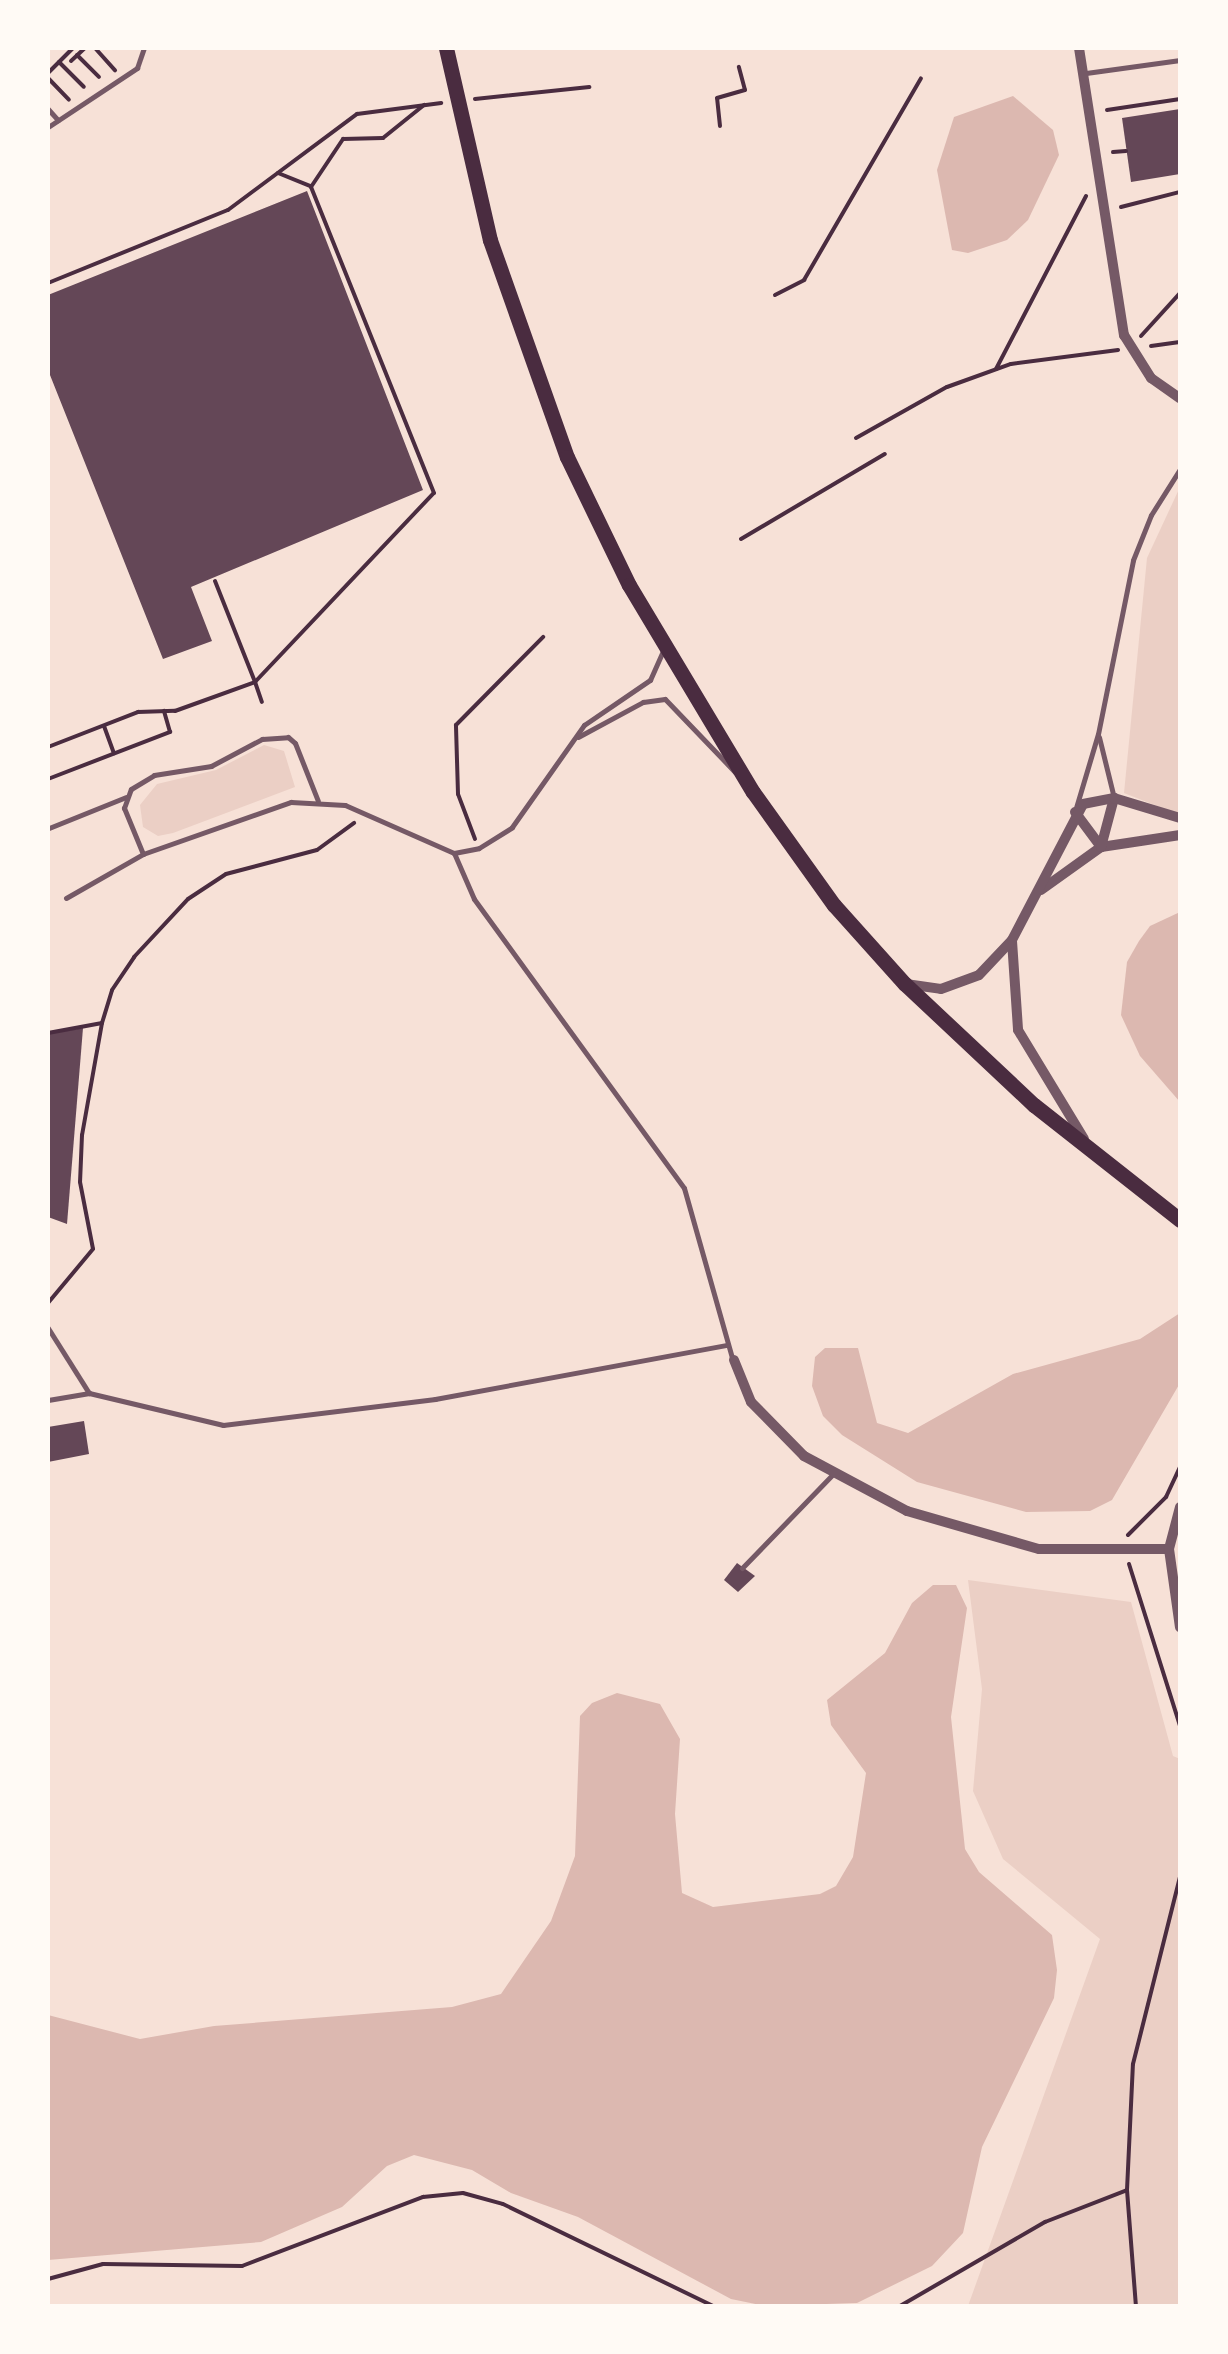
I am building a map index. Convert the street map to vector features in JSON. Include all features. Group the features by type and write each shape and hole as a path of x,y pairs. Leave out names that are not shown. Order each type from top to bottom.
{"main road":[{"path":"446,48 455,101 490,240 538,384 596,518 663,643 746,782 834,904 906,984 1098,1159 1176,1217"}],"street":[{"path":"1079,48 1130,349 1151,378 1180,398"},
{"path":"1101,848 1114,798"},
{"path":"906,984 963,984 1012,940 1075,812 1114,798 1180,818"},
{"path":"1075,812 1101,848"},
{"path":"1036,893 1101,848 1180,835"},
{"path":"1012,940 1018,1030 1098,1159"},
{"path":"734,1360 751,1402 774,1430 832,1475 906,1511 1001,1542 1168,1549"},
{"path":"1180,1507 1168,1549 1180,1627"}],"lane":[{"path":"48,127 137,68 144,48"},
{"path":"1083,74 1180,60"},
{"path":"48,109 58,120"},
{"path":"1075,812 1098,734 1133,560 1150,515 1180,468"},
{"path":"66,898 143,854 267,808 318,802 364,813 454,854 479,848 512,827 600,710 650,680 663,643"},
{"path":"575,739 644,702 665,699 746,782"},
{"path":"1098,734 1114,798"},
{"path":"49,828 126,798 154,774 193,772 262,739 288,737 318,802"},
{"path":"126,798 143,854"},
{"path":"454,854 474,899 684,1188 734,1360"},
{"path":"48,1328 89,1392"},
{"path":"48,1400 89,1392 223,1426 435,1399 727,1345"},
{"path":"742,1568 832,1475"}],"path":[{"path":"73,48 48,76 77,108"},
{"path":"71,61 85,48"},
{"path":"99,49 120,79"},
{"path":"77,55 106,88"},
{"path":"59,62 93,97"},
{"path":"720,126 717,98 745,90 739,66"},
{"path":"775,295 804,280 921,78"},
{"path":"48,283 228,210 357,114 589,87"},
{"path":"1108,110 1180,99"},
{"path":"335,130 343,138 383,138 424,105"},
{"path":"311,187 343,138"},
{"path":"1113,152 1126,151"},
{"path":"48,747 138,712 164,711 255,682 434,493 311,187 278,172"},
{"path":"1121,207 1180,192"},
{"path":"996,370 1088,193"},
{"path":"1130,349 1180,293"},
{"path":"856,438 947,387 996,370 1069,353 1180,342"},
{"path":"741,540 885,454"},
{"path":"215,581 262,702"},
{"path":"479,848 458,794 456,725 543,637"},
{"path":"48,779 170,732 164,711"},
{"path":"104,726 114,753"},
{"path":"48,1303 93,1249 80,1182 82,1135 102,1023 112,990 134,957 188,899 226,874 317,850 364,813"},
{"path":"48,1033 102,1023"},
{"path":"1180,1467 1166,1497 1127,1537 1133,1589 1180,1726"},
{"path":"1136,2306 1127,2190 1133,2064 1180,1877"},
{"path":"900,2306 1045,2222 1127,2190"},
{"path":"48,2280 103,2264 242,2266 422,2197 463,2193 503,2204 694,2304 713,2306"}],"shaded area":[{"path":"1013,96 1053,130 1059,155 1028,220 1007,240 968,253 952,250 937,170 954,117"},
{"path":"1180,487 1180,815 1124,793 1147,558"},
{"path":"264,745 284,751 295,787 173,833 158,836 143,827 140,805 157,784 216,770"},
{"path":"1180,912 1180,1102 1140,1056 1121,1015 1127,962 1139,941 1150,926"},
{"path":"1180,1313 1180,1383 1112,1500 1090,1511 1026,1512 917,1482 842,1435 823,1416 812,1386 815,1357 825,1348 858,1348 877,1423 908,1433 1013,1374 1140,1339"},
{"path":"968,1580 1131,1602 1173,1756 1180,1759 1180,2306 968,2306 1100,1939 1003,1859 973,1791 982,1689"},
{"path":"933,1585 956,1585 967,1608 951,1717 965,1849 979,1872 1052,1935 1057,1970 1054,1998 982,2147 963,2233 932,2266 857,2303 765,2306 731,2299 578,2217 511,2193 472,2170 414,2155 387,2166 342,2207 261,2242 48,2260 48,2015 140,2039 214,2026 452,2007 501,1994 551,1921 575,1856 580,1716 592,1703 617,1693 660,1704 680,1739 675,1814 682,1893 713,1907 820,1894 836,1886 853,1857 866,1773 831,1725 827,1700 885,1653 912,1603"}],"building":[{"path":"1180,109 1180,174 1131,182 1122,118"},
{"path":"307,191 423,490 191,587 212,641 163,659 48,370 48,295"},
{"path":"83,1028 67,1224 48,1217 48,1034"},
{"path":"84,1421 89,1454 48,1462 48,1427"},
{"path":"737,1563 755,1576 738,1592 724,1580"}]}
